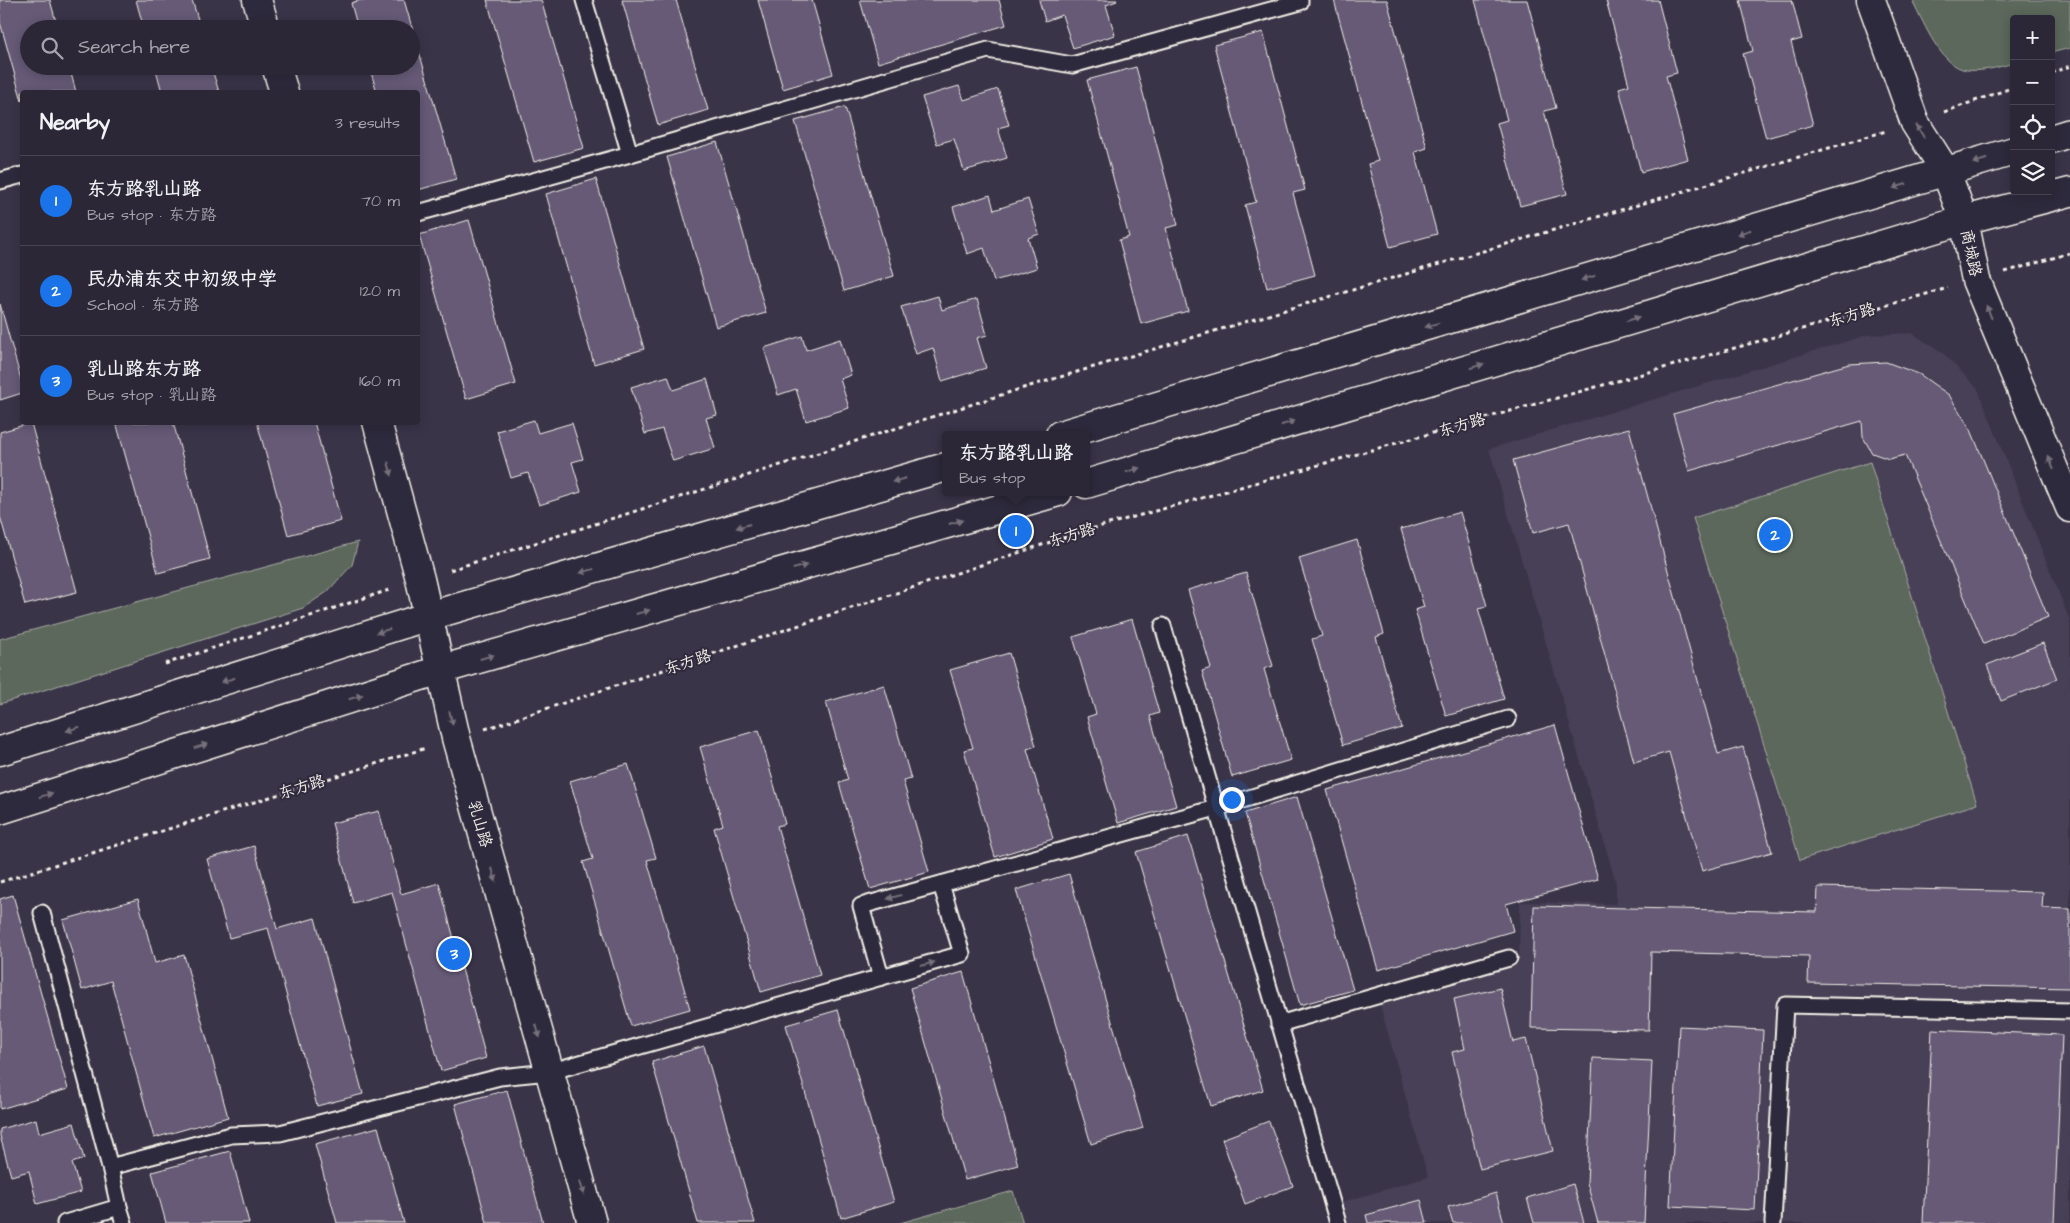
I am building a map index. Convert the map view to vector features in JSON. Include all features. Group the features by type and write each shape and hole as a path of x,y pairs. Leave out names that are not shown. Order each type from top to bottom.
{"main road":[{"path":"257,0 263,20"},
{"name":"商城路","path":"1871,0 1915,122 1946,172 1964,220 1976,280 2070,508"},
{"path":"279,75 283,90"},
{"path":"2055,137 2070,132"},
{"path":"1073,431 1946,172 2010,151"},
{"path":"1090,483 1964,220 2070,192"},
{"name":"乳山路","path":"378,425 430,616 456,738 592,1223"},
{"path":"0,752 430,616 942,468"},
{"path":"0,810 440,670 1044,496"}],"lane":[{"path":"584,0 630,154"},
{"path":"420,212 630,154 988,50 1072,65 1300,2 1300,0"},
{"path":"0,181 20,176"},
{"path":"1163,626 1338,1223"},
{"path":"881,977 862,906 1216,808 1508,719"},
{"path":"110,1167 231,1136 280,1133 500,1077 550,1072 962,954 942,884"},
{"path":"42,913 124,1223"},
{"path":"1279,1024 1509,958"},
{"path":"1773,1223 1786,1005 2070,1012"},
{"path":"65,1223 119,1207"}],"path":[{"path":"2055,72 2070,66"},
{"path":"159,666 420,579 1020,389 1915,122 2010,88"},
{"name":"东方路","path":"0,882 456,738 1084,531 2070,253"}],"shaded area":[{"path":"1912,333 1943,353 1978,389 2070,621 2070,1223 1338,1223 1332,1205 1428,1177 1380,1005 1519,963 1520,902 1616,904 1616,883 1489,449 1867,335"}],"green space":[{"path":"1919,0 2070,0 2070,48 2055,52 2055,15 2010,15 2010,64 1991,69 1967,70 1958,67 1941,53 1913,2"},
{"path":"1870,462 1977,804 1800,860 1693,518"},
{"path":"358,542 352,565 327,592 303,608 0,704 0,639"},
{"path":"1013,1191 1023,1223 900,1223"}],"building":[{"path":"0,0 50,0 56,20 20,20 20,75 71,75 75,90 20,90 20,94 0,22"},
{"path":"136,0 192,0 198,20 142,20"},
{"path":"361,0 404,0 410,20 356,20 351,3"},
{"path":"487,0 541,0 584,148 534,162"},
{"path":"622,0 676,0 708,110 658,125"},
{"path":"758,0 812,0 833,74 783,89"},
{"path":"860,0 999,0 1006,25 878,63"},
{"path":"1039,0 1117,0 1106,5 1115,35 1073,48 1062,15 1045,21"},
{"path":"1334,0 1387,0 1427,148 1415,152 1437,234 1390,247 1368,164 1378,161"},
{"path":"1475,0 1527,0 1556,108 1544,111 1567,194 1520,206 1497,123 1507,120"},
{"path":"1606,0 1658,0 1677,73 1666,76 1688,159 1641,172 1619,88 1629,85"},
{"path":"1740,0 1792,0 1802,39 1791,42 1813,125 1766,138 1743,54 1753,51"},
{"path":"1263,32 1305,190 1293,193 1315,275 1267,288 1245,205 1256,202 1214,45"},
{"path":"420,55 456,179 420,189 420,90 376,90 372,75 420,75"},
{"path":"1136,67 1178,225 1166,228 1188,311 1141,324 1119,240 1129,237 1087,80"},
{"path":"157,75 214,75 218,90 161,90"},
{"path":"959,86 964,100 998,89 1009,125 998,128 1007,158 964,171 954,139 937,144 922,97"},
{"path":"845,107 894,276 844,291 795,121"},
{"path":"717,142 766,313 716,327 667,157"},
{"path":"596,179 644,349 594,364 546,194"},
{"path":"990,195 994,210 1028,199 1039,234 1028,238 1037,268 994,281 984,248 967,254 953,207"},
{"path":"469,220 516,384 466,399 420,235"},
{"path":"938,296 942,310 977,299 987,335 977,338 986,368 942,381 933,348 916,354 901,307"},
{"path":"0,304 20,376 20,394 0,400"},
{"path":"802,336 806,350 840,339 851,375 840,379 849,408 806,421 796,389 778,395 764,348"},
{"path":"1886,362 1919,374 1949,395 1971,430 2048,617 1984,644 1905,455 1889,459 1872,453 1863,437 1862,421 1689,471 1673,414 1849,364"},
{"path":"668,376 673,390 707,379 717,415 706,418 715,448 673,461 662,429 645,434 631,387"},
{"path":"534,420 538,433 572,423 583,459 572,462 581,492 539,505 528,473 511,478 497,431"},
{"path":"24,425 32,425 77,592 25,605 0,516 0,432"},
{"path":"117,425 174,425 210,559 158,573"},
{"path":"258,425 315,425 341,521 288,535"},
{"path":"1629,428 1718,754 1743,747 1772,852 1702,871 1669,752 1634,762 1569,523 1533,533 1513,460"},
{"path":"1460,512 1487,606 1478,608 1504,699 1446,716 1415,610 1424,607 1401,529"},
{"path":"1357,540 1384,634 1376,637 1402,728 1343,745 1312,639 1322,636 1299,558"},
{"path":"1246,573 1273,666 1264,669 1291,760 1232,777 1202,671 1211,668 1188,590"},
{"path":"1132,619 1159,713 1150,716 1176,806 1118,823 1087,717 1096,714 1073,637"},
{"path":"2043,643 2057,679 2001,701 1987,665"},
{"path":"1009,653 1036,746 1027,749 1053,839 995,857 964,750 973,748 950,670"},
{"path":"884,685 911,779 903,781 929,872 870,889 839,783 848,780 826,702"},
{"path":"1555,725 1598,879 1506,904 1513,931 1378,970 1327,790"},
{"path":"759,730 785,824 777,826 820,975 761,992 714,828 723,825 700,747"},
{"path":"628,764 656,858 647,860 690,1009 631,1026 583,862 593,859 570,781"},
{"path":"1297,797 1353,990 1300,1005 1245,813"},
{"path":"379,811 401,894 439,883 486,1058 441,1071 392,892 353,903 332,823"},
{"path":"1188,836 1263,1090 1211,1106 1136,852"},
{"path":"254,846 277,929 315,918 363,1094 317,1106 268,928 229,938 207,859"},
{"path":"1069,874 1143,1128 1091,1144 1016,890"},
{"path":"1818,887 2043,892 2042,908 2070,909 2070,988 1808,983 1809,956 1651,952 1649,1030 1531,1028 1534,906 1817,912"},
{"path":"13,895 68,1089 0,1109 0,899"},
{"path":"138,899 155,963 184,955 228,1117 154,1138 111,981 82,990 63,920"},
{"path":"963,972 1018,1165 965,1180 910,988"},
{"path":"1500,988 1513,1042 1526,1039 1553,1151 1480,1169 1452,1052 1465,1049 1454,999"},
{"path":"838,1010 894,1202 841,1218 786,1025"},
{"path":"1679,1026 1763,1030 1755,1210 1670,1206"},
{"path":"1932,1029 2062,1035 2054,1223 1923,1223"},
{"path":"704,1046 755,1223 698,1223 652,1062"},
{"path":"1593,1058 1652,1061 1644,1223 1598,1223 1587,1183"},
{"path":"507,1090 543,1223 487,1223 455,1104"},
{"path":"36,1119 39,1133 74,1123 84,1159 72,1163 81,1192 37,1204 29,1171 11,1176 0,1136 0,1129"},
{"path":"1269,1121 1293,1186 1245,1204 1222,1139"},
{"path":"378,1127 404,1223 337,1223 315,1144"},
{"path":"230,1151 249,1223 166,1223 152,1172"},
{"path":"1573,1184 1584,1223 1534,1223 1527,1198"},
{"path":"1496,1193 1504,1223 1453,1223 1448,1207"},
{"path":"1421,1200 1427,1223 1368,1223 1366,1215"}],"place":[{"name":"东方路乳山路","path":"1016,531"},
{"name":"民办浦东交中初级中学","path":"1775,535"},
{"name":"乳山路东方路","path":"454,954"}]}
